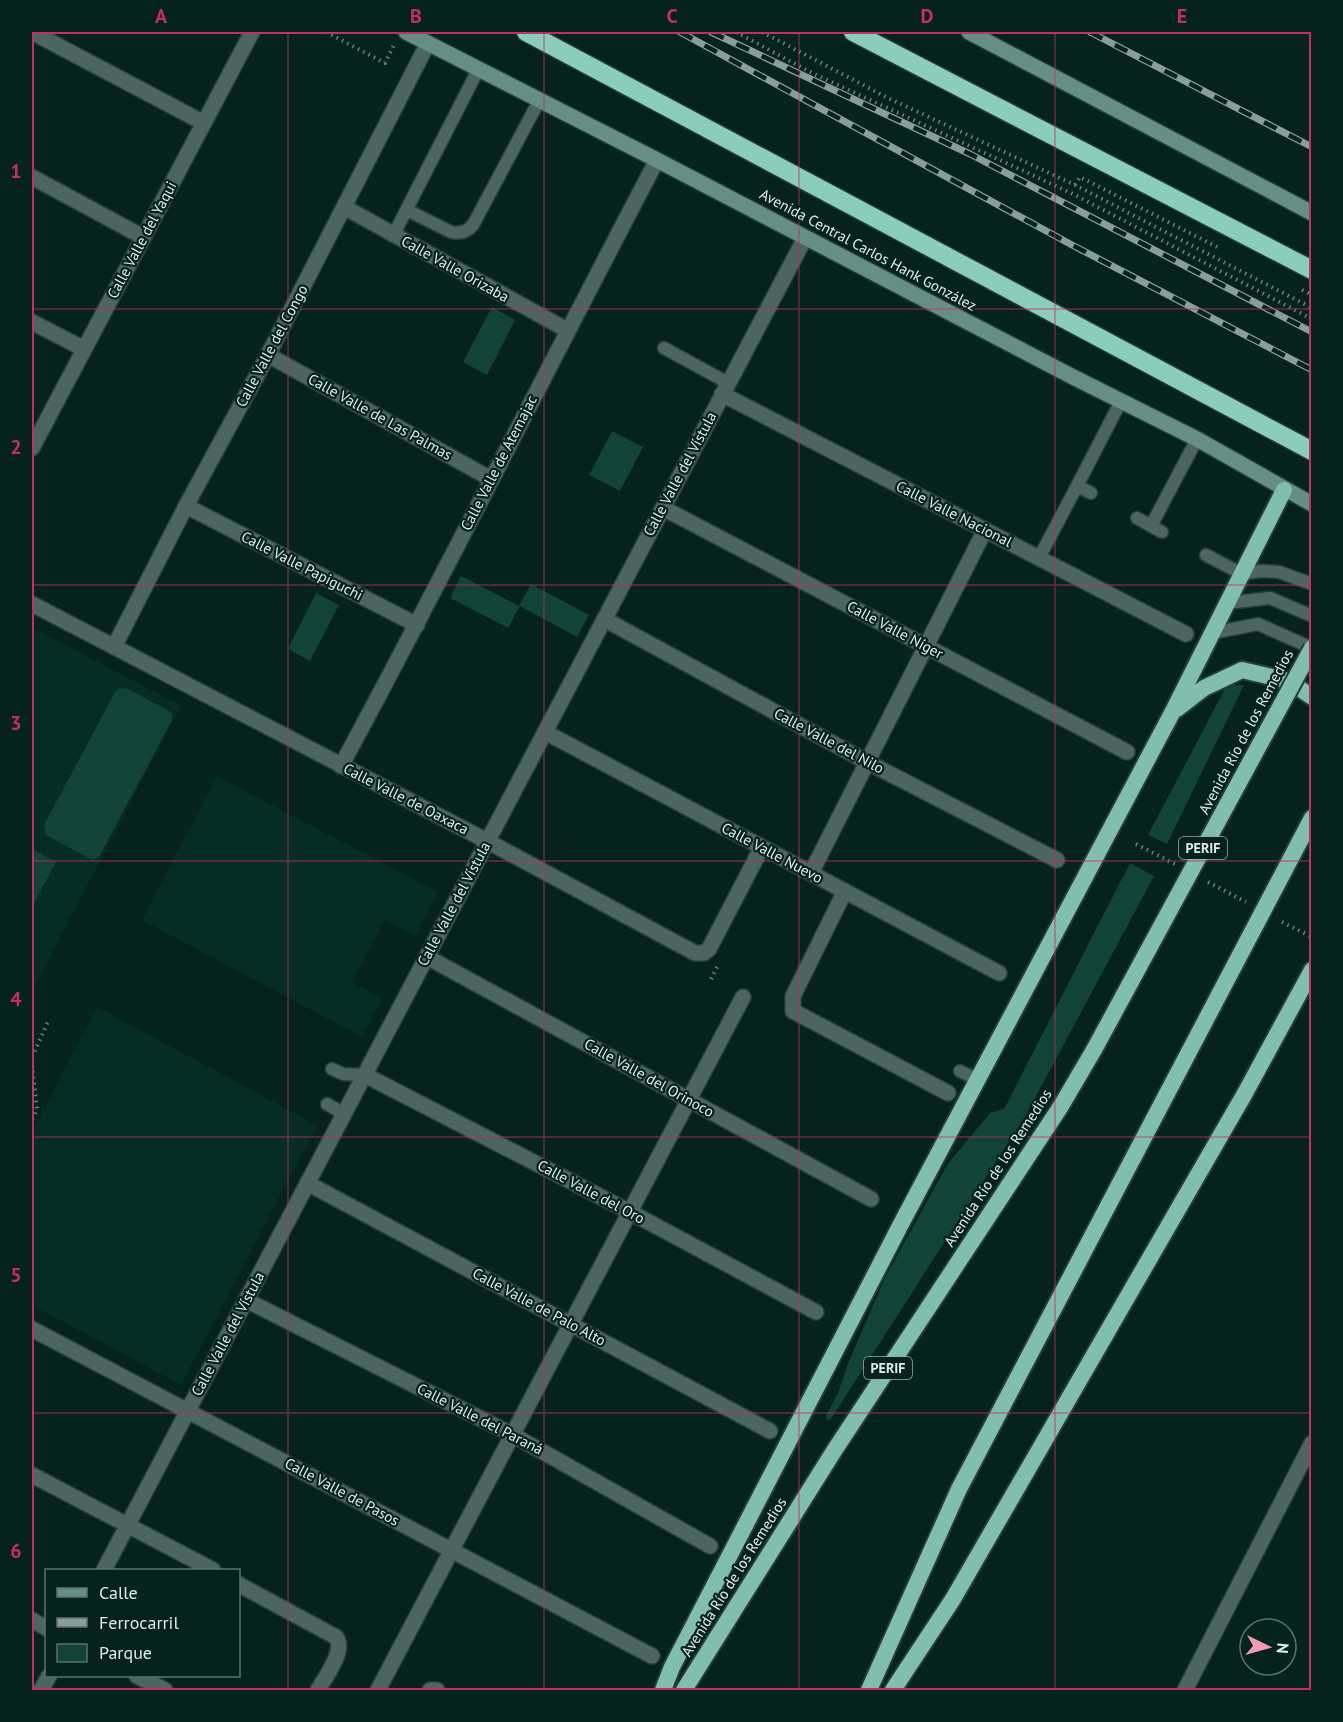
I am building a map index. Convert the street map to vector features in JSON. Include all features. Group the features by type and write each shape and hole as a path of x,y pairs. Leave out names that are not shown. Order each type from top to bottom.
{"highway":[{"path":"526,32 1311,451"},
{"path":"854,32 1311,270"},
{"path":"663,1690 672,1667 809,1402 1172,713 1284,490"},
{"name":"Avenida Río de los Remedios","path":"684,1690 834,1451 1061,1106 1095,1048 1311,648"},
{"path":"1172,713 1204,688 1242,670 1288,681 1311,697"},
{"path":"869,1690 958,1489 1311,818"},
{"path":"893,1690 953,1599 1244,1095 1311,970"}],"main road":[{"name":"Avenida Central Carlos Hank González","path":"406,32 1197,439 1311,504"},
{"path":"969,32 1311,213"}],"street":[{"path":"32,32 204,123"},
{"name":"Calle Valle del Yaqui","path":"32,448 252,32"},
{"name":"Calle Valle del Congo","path":"114,647 186,506 268,355 428,43"},
{"name":"Calle Valle de Atemajac","path":"341,766 417,625 567,330 657,160"},
{"path":"32,177 143,237"},
{"name":"Calle Valle Orizaba","path":"344,207 567,330"},
{"name":"Calle Valle del Vístula","path":"105,1569 805,238"},
{"path":"32,322 84,349"},
{"name":"Calle Valle de Las Palmas","path":"268,355 491,479"},
{"name":"Calle Valle Nacional","path":"725,389 985,530 1186,634"},
{"name":"Calle Valle Papiguchi","path":"186,506 417,625"},
{"name":"Calle Valle Níger","path":"663,508 1127,752"},
{"path":"811,873 985,530"},
{"name":"Calle Valle de Oaxaca","path":"32,604 700,954 709,949 762,847"},
{"name":"Calle Valle del Nilo","path":"604,619 867,762 1057,860"},
{"name":"Calle Valle Nuevo","path":"545,732 999,973"},
{"path":"844,891 793,996 792,1007 796,1013 948,1093"},
{"name":"Calle Valle del Orinoco","path":"427,957 871,1199"},
{"path":"378,1690 743,997"},
{"name":"Calle Valle del Oro","path":"365,1075 630,1212 816,1312"},
{"name":"Calle Valle de Palo Alto","path":"308,1183 770,1431"},
{"name":"Calle Valle del Paraná","path":"246,1300 513,1435 710,1546"},
{"name":"Calle Valle de Pasos","path":"32,1329 652,1656"},
{"path":"1185,1690 1311,1443"},
{"path":"32,1475 211,1569"},
{"path":"240,1585 332,1634 339,1641 339,1652 318,1690"},
{"path":"139,1677 165,1690"},
{"path":"430,1690 437,1690"}],"lane":[{"path":"393,236 479,68"},
{"path":"407,210 451,232 458,234 468,231 540,99"},
{"path":"664,348 725,389"},
{"path":"1039,558 1121,401"},
{"path":"1137,518 1157,529 1197,439"},
{"path":"1077,486 1091,493"},
{"path":"1206,555 1242,574 1261,571 1279,572 1311,584"},
{"path":"1227,603 1270,598 1311,616"},
{"path":"1212,633 1258,624 1311,648"},
{"path":"332,1068 344,1074 365,1075"},
{"path":"960,1071 978,1080"},
{"path":"327,1104 344,1114"}],"path":[{"path":"326,32 385,63"},
{"path":"736,32 813,73 1071,193 1311,319"},
{"path":"762,32 888,98 1075,185 1311,308"},
{"path":"1075,185 1080,177 1227,252"},
{"path":"1301,290 1311,295"},
{"path":"1282,922 1311,937"},
{"path":"32,1057 48,1022"},
{"path":"32,1065 37,1109 32,1120"}],"shaded area":[{"path":"32,627 181,706 32,991"},
{"path":"217,776 438,892 415,936 385,920 352,982 382,999 362,1037 142,920"},
{"path":"97,1007 317,1125 181,1385 32,1305 32,1132"}],"green space":[{"path":"492,307 515,320 487,375 463,362"},
{"path":"612,431 643,447 620,491 589,475"},
{"path":"461,576 519,606 531,584 589,615 577,637 520,606 508,628 450,598"},
{"path":"316,593 339,605 310,661 288,649"},
{"path":"1227,685 1244,685 1167,844 1148,835"},
{"path":"126,688 169,711 172,714 172,720 100,855 92,860 46,835 44,825 115,692"},
{"path":"32,849 56,862 32,907"},
{"path":"1130,863 1154,876 1026,1115 831,1419 827,1420 826,1416 838,1393 849,1361 885,1278 947,1165 990,1113 1004,1109"}],"railway":[{"path":"680,32 1072,245 1312,370"},
{"path":"711,32 970,154 1312,332"},
{"path":"1090,32 1312,147"}]}
